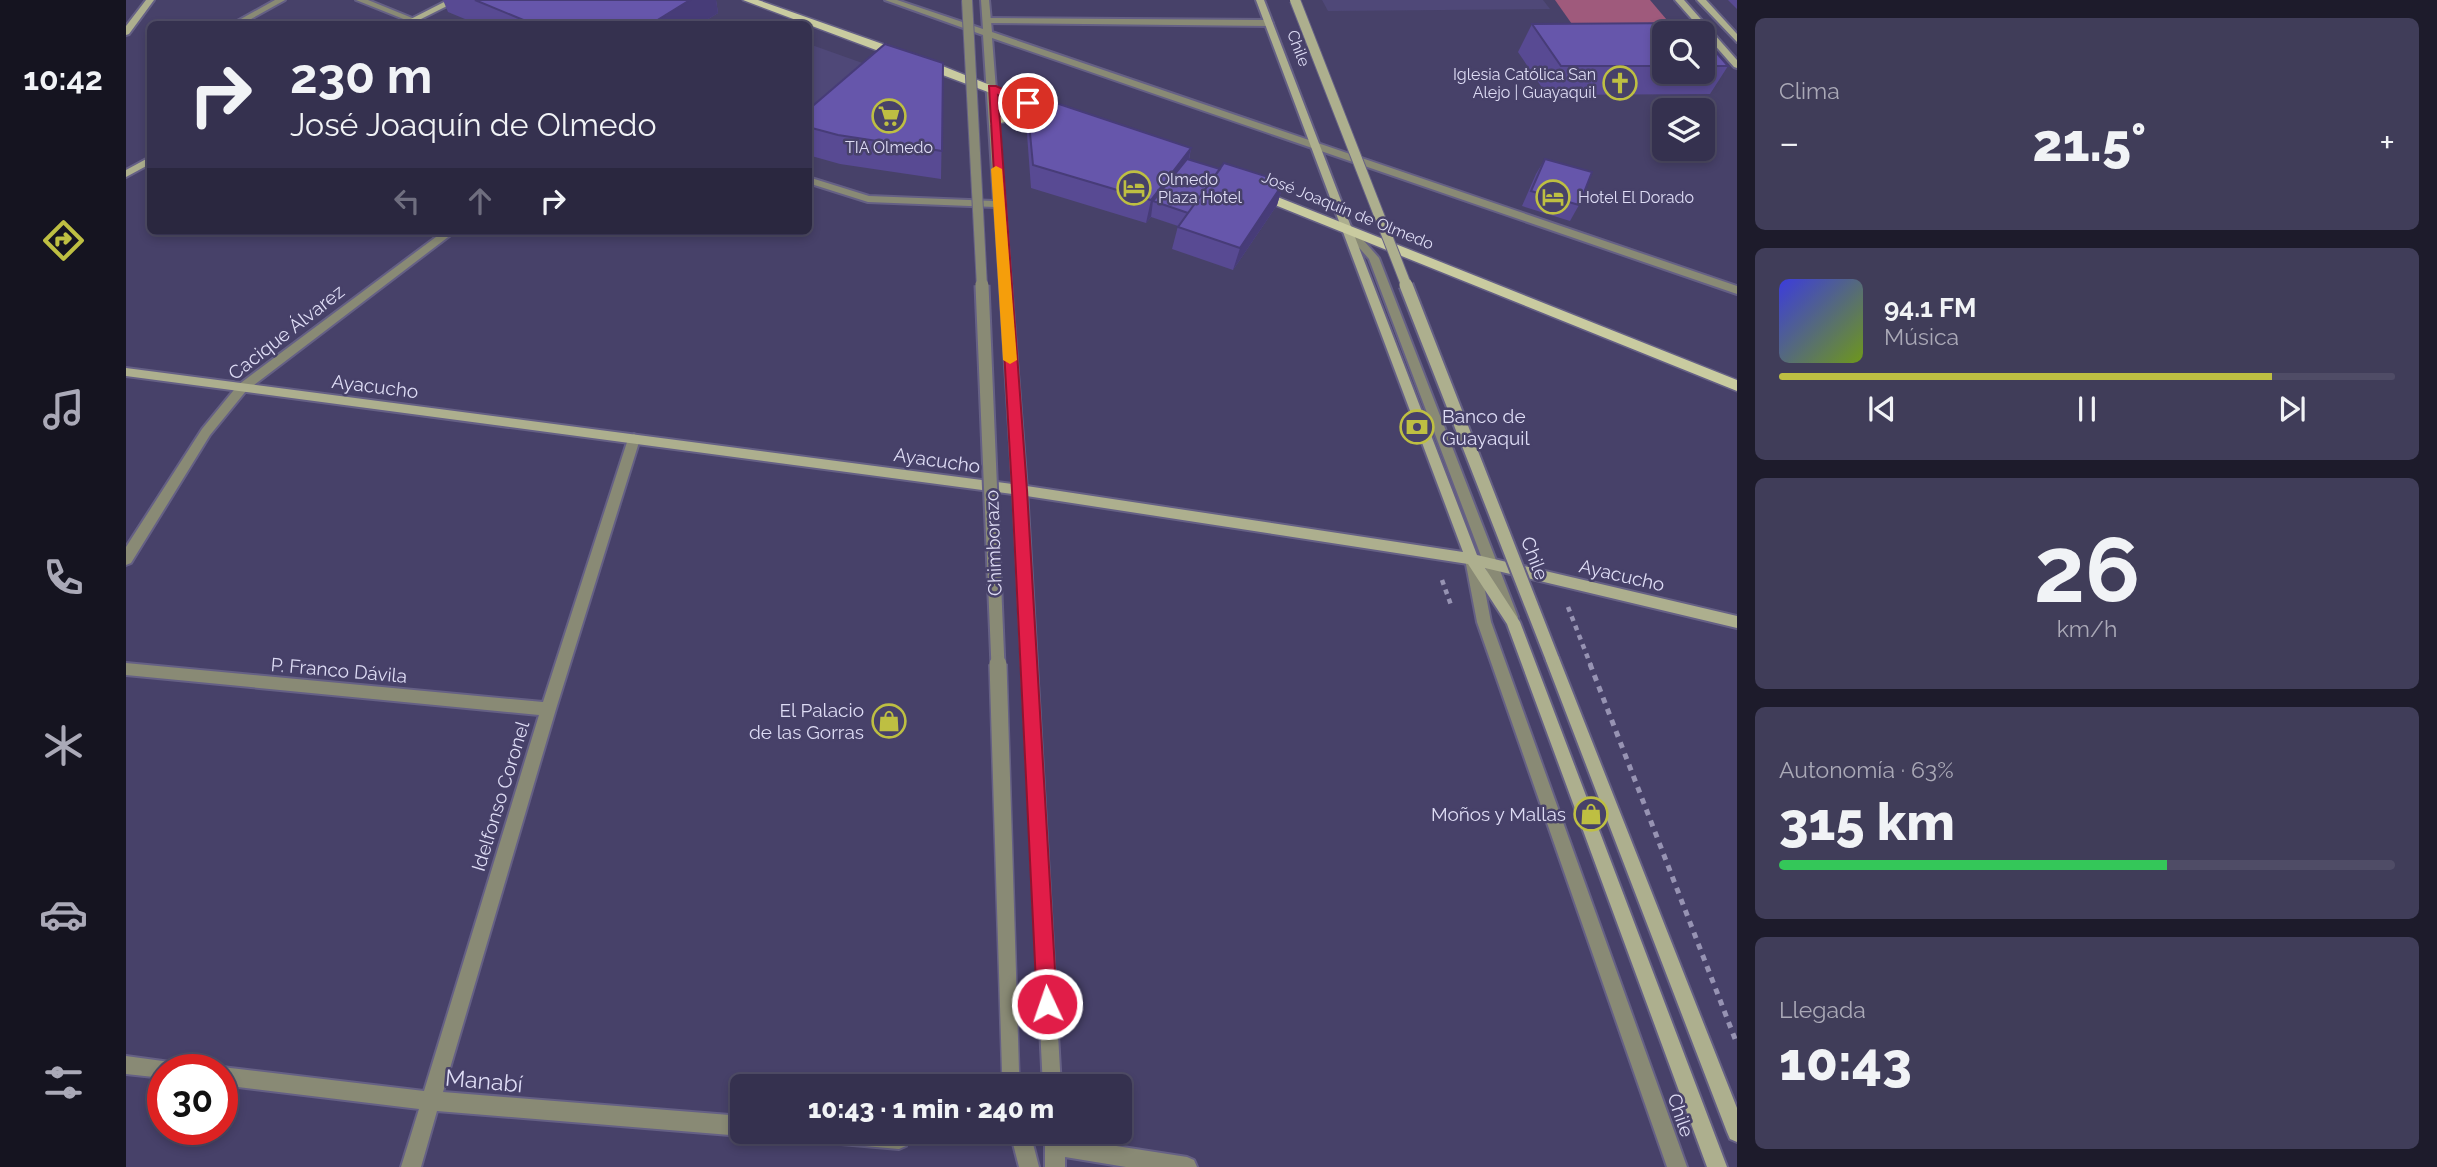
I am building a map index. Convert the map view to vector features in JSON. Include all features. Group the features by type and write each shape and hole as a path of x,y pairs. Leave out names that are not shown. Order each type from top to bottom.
{"main road":[{"path":"126,32 150,0"},
{"path":"411,21 455,0"},
{"path":"748,0 806,21"},
{"name":"Chile","path":"1260,0 1472,559 1513,622 1717,1167"},
{"name":"Chile","path":"1295,0 1737,1132"},
{"path":"1679,0 1737,65"},
{"path":"1701,0 1737,39"},
{"path":"812,23 1071,120"},
{"path":"994,122 1045,110"},
{"path":"126,174 147,162"},
{"name":"José Joaquín de Olmedo","path":"1248,189 1737,386"},
{"name":"Ayacucho","path":"126,372 1020,490 1472,559 1737,622"}],"street":[{"path":"242,21 281,0"},
{"path":"360,0 407,21"},
{"path":"889,0 986,27 1316,147 1737,290"},
{"name":"Chimborazo","path":"967,0 993,511 1012,1074"},
{"name":"Chimborazo","path":"985,0 1020,490 1051,1074"},
{"path":"986,27 1269,23"},
{"path":"812,181 868,199 998,204"},
{"name":"Chile","path":"1346,227 1374,258 1494,564 1513,622"},
{"name":"Cacique Álvarez","path":"126,559 206,432 242,388 446,235"},
{"name":"Idelfonso Coronel","path":"411,1167 548,709 634,439"},
{"name":"Chile","path":"1472,559 1484,622 1677,1167"},
{"name":"P. Franco Dávila","path":"126,669 548,709"},
{"path":"126,1065 147,1067"},
{"name":"Manabí","path":"238,1078 431,1101 730,1125"},
{"path":"1023,1144 1029,1167"},
{"path":"1055,1144 1055,1167"},
{"path":"1079,1144 1187,1167"}],"path":[{"path":"1558,580 1737,1044"}],"shaded area":[{"path":"1322,0 1543,0 1550,9 1328,11"},
{"path":"1555,0 1650,0 1668,21 1652,21 1652,36 1586,44"},
{"path":"812,45 882,70 812,132"}],"building":[{"path":"475,0 690,0 656,21 526,21"},
{"path":"1652,23 1652,66 1561,66 1532,24"},
{"name":"TIA Olmedo","path":"885,44 943,63 942,151 838,135 812,128 812,107"},
{"path":"1715,51 1728,66 1715,66"},
{"path":"1053,102 1191,148 1151,200 1033,165 1028,112 1038,104"},
{"path":"1187,159 1220,169 1188,213 1153,201"},
{"path":"1545,159 1592,172 1579,205 1531,191"},
{"path":"1224,163 1284,182 1240,248 1178,227"}],"slow traffic":[{"path":"996,169 1010,360"}],"place":[{"name":"Iglesia Católica San Alejo | Guayaquil","path":"1620,83"},
{"name":"TIA Olmedo","path":"889,116"},
{"name":"Olmedo Plaza Hotel","path":"1134,188"},
{"name":"Hotel El Dorado","path":"1553,197"},
{"name":"Banco de Guayaquil","path":"1417,427"},
{"name":"El Palacio de las Gorras","path":"889,721"},
{"name":"Moños y Mallas","path":"1591,814"}],"route":[{"path":"1028,103 992,89 1020,490 1047,1004"}]}
